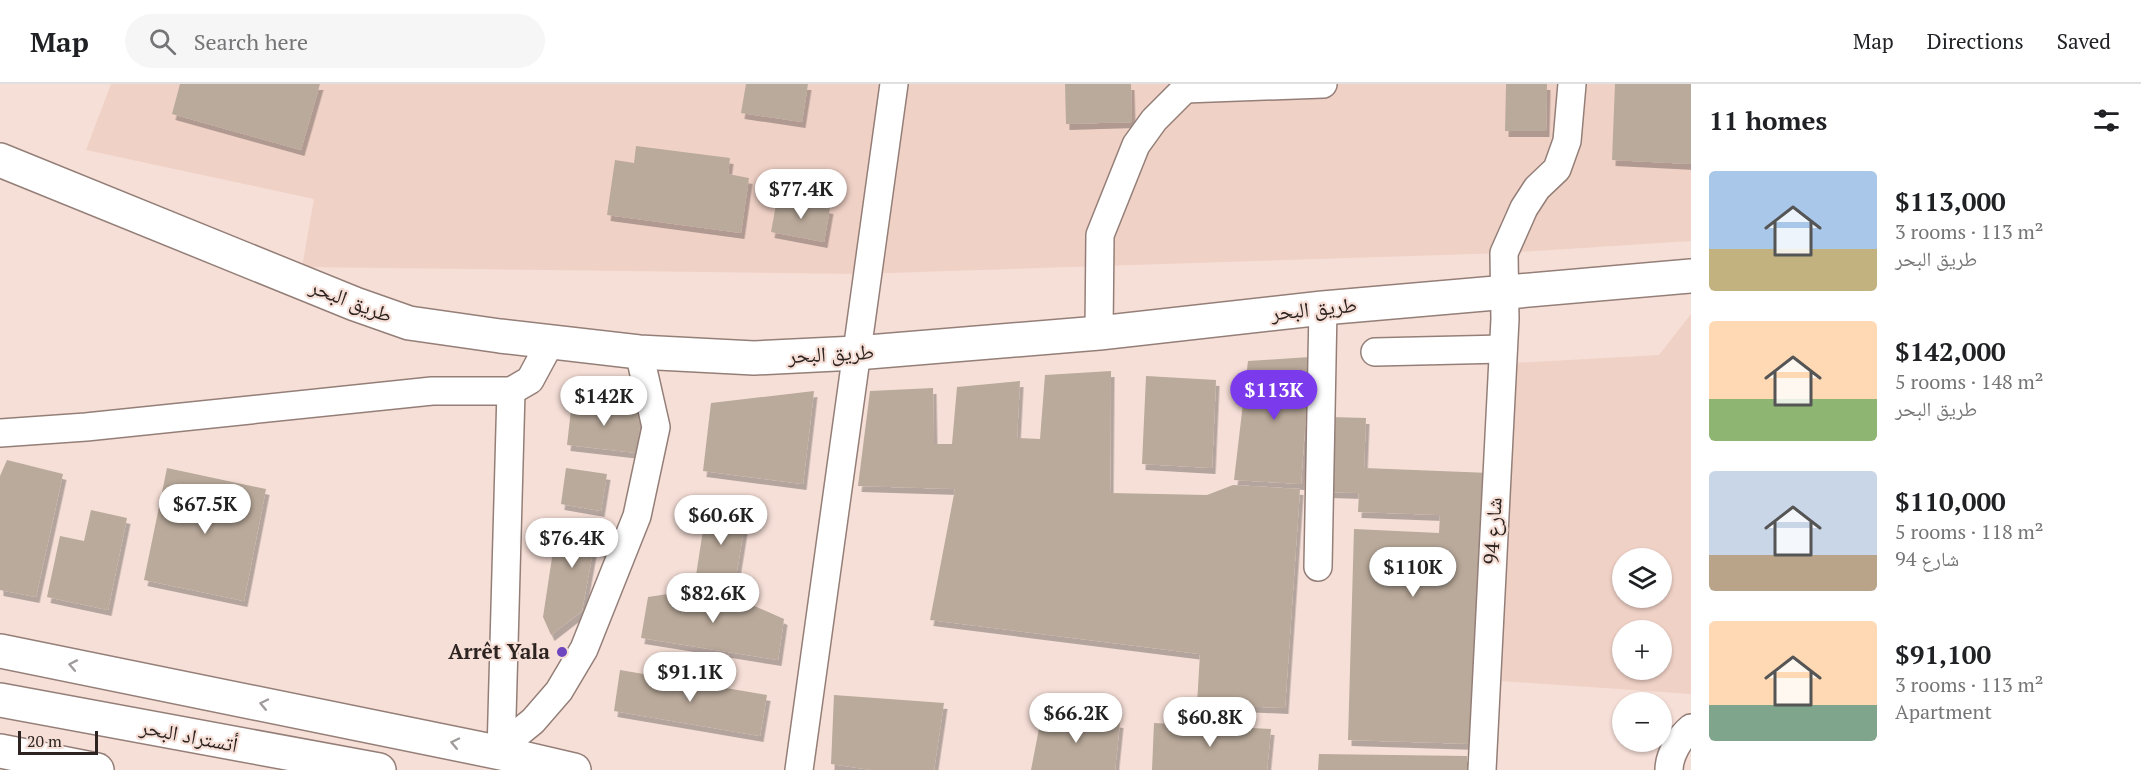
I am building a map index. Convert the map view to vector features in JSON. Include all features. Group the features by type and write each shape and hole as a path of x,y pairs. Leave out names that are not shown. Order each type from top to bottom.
{"highway":[{"name":"طريق البحر","path":"0,160 355,304 409,323 639,352 754,358 856,353 1099,333 1323,308 1691,276"},
{"path":"0,651 501,750 574,770"},
{"name":"أتستراد البحر","path":"0,700 379,770"},
{"path":"0,751 97,770"}],"street":[{"path":"799,770 894,84"},
{"path":"1099,333 1100,235 1136,145 1154,120 1185,86 1323,84"},
{"name":"شارع 94","path":"1482,770 1503,349 1504,254 1524,208 1537,188 1557,169 1567,141 1572,84"},
{"path":"1318,567 1323,308"},
{"path":"0,433 86,427 432,391 511,391 530,381 551,340"},
{"path":"1375,352 1503,349"},
{"path":"501,750 533,721 559,691 584,649 637,516 656,427 639,352"},
{"path":"501,750 511,391"},
{"path":"1669,770 1669,764 1678,742 1691,728"}],"shaded area":[{"path":"111,84 1691,84 1691,241 1504,253 858,274 302,267 314,199 86,150"},
{"path":"1691,314 1691,694 1501,681 1514,363 1659,355"}],"building":[{"path":"180,84 320,84 301,150 172,114"},
{"path":"746,84 808,84 802,122 741,113"},
{"path":"1065,84 1131,84 1132,122 1066,124"},
{"path":"1506,84 1547,84 1546,131 1505,131"},
{"path":"1615,84 1691,84 1691,164 1612,160"},
{"path":"636,146 730,158 728,174 749,178 741,233 607,215 615,160 634,163"},
{"path":"777,199 830,208 824,242 771,232"},
{"path":"1310,357 1301,484 1234,480 1248,361"},
{"path":"1111,371 1110,493 1207,495 1233,485 1300,489 1285,708 1197,704 1200,654 930,620 955,489 858,486 870,391 933,388 934,444 952,444 957,387 1020,381 1017,438 1040,439 1045,375"},
{"path":"1146,376 1216,380 1212,468 1142,464"},
{"path":"814,391 803,484 703,471 711,403"},
{"path":"572,401 642,409 637,453 567,445"},
{"path":"1330,417 1366,418 1364,468 1490,473 1474,744 1348,740 1354,529 1439,533 1440,515 1358,512 1359,493 1327,492"},
{"path":"7,460 63,474 36,597 0,590 0,476"},
{"path":"167,468 266,489 244,601 144,580"},
{"path":"566,468 607,474 601,511 561,504"},
{"path":"707,504 747,510 734,589 695,582"},
{"path":"91,510 127,518 108,610 47,597 60,536 84,541"},
{"path":"558,518 615,527 610,552 593,551 582,611 551,635 543,617"},
{"path":"695,590 734,597 784,619 778,660 641,638 648,597"},
{"path":"620,670 767,695 760,736 614,711"},
{"path":"834,695 944,703 934,770 872,770 831,764"},
{"path":"1042,713 1120,722 1115,770 1031,770"},
{"path":"1154,723 1271,729 1267,770 1152,770"},
{"path":"1319,754 1467,756 1467,770 1318,770"}],"place":[{"name":"Arrêt Yala","path":"562,652"}]}
